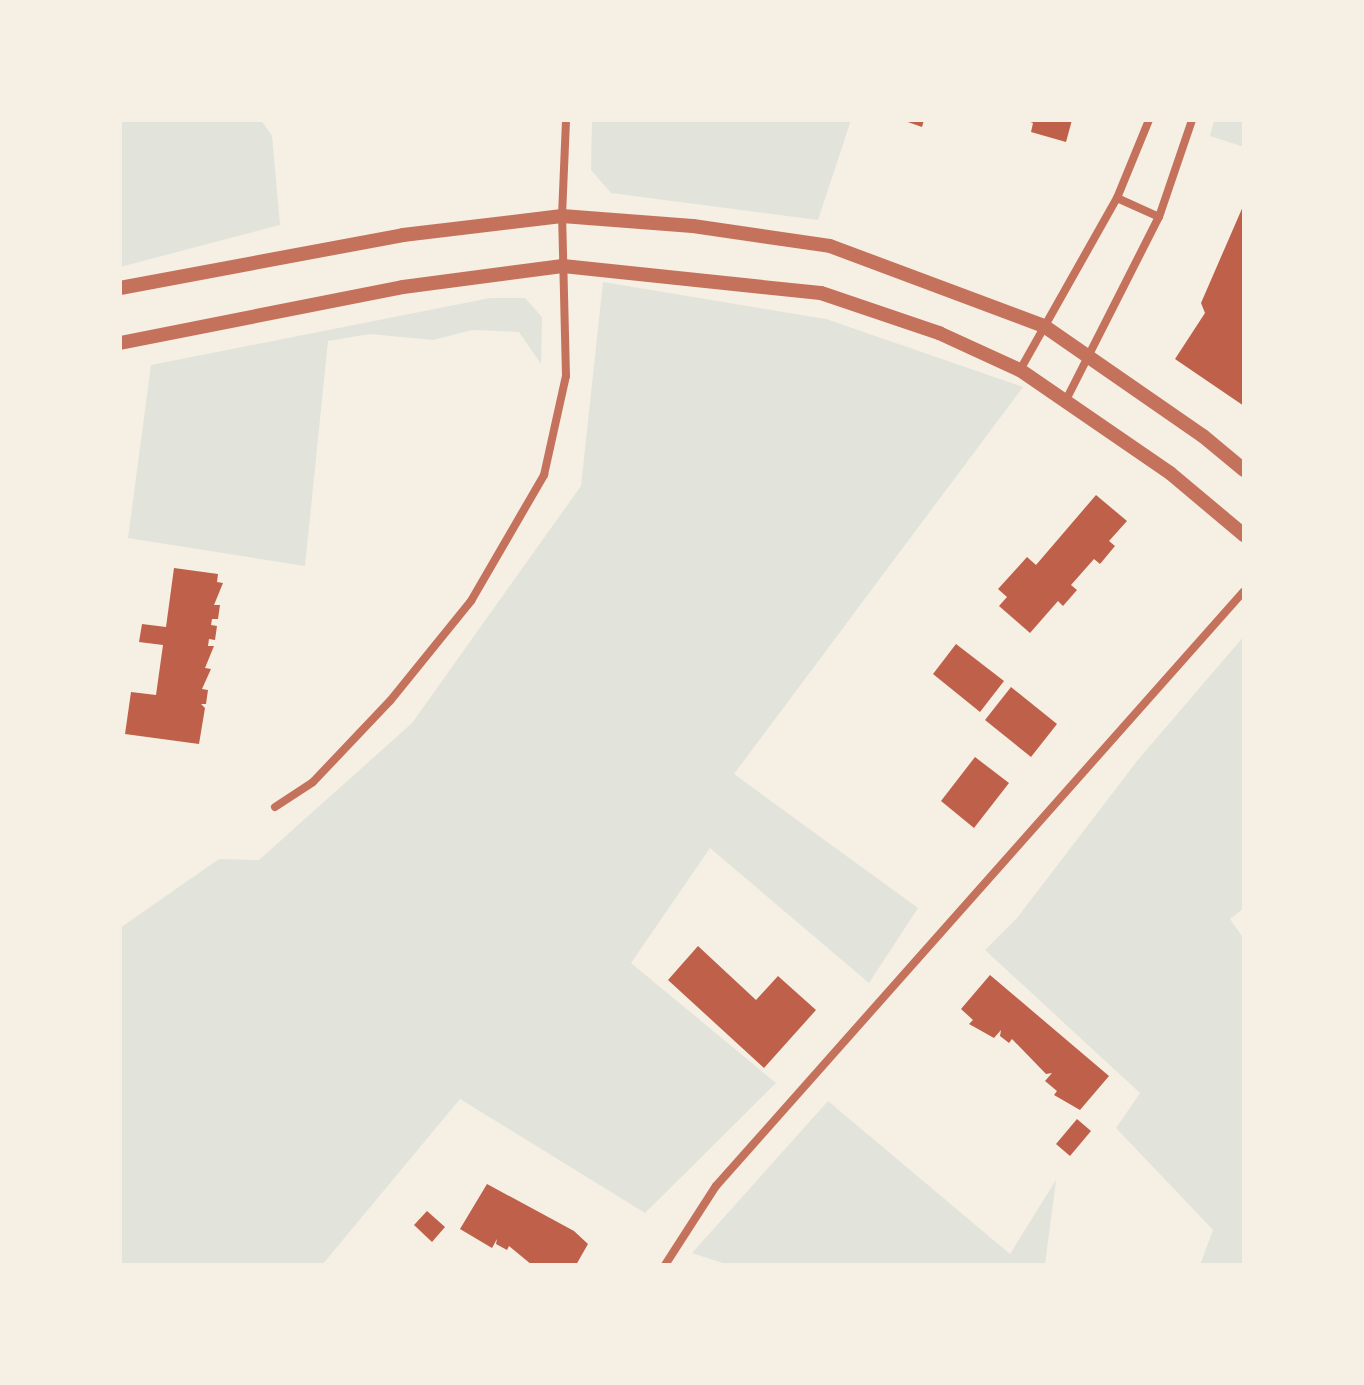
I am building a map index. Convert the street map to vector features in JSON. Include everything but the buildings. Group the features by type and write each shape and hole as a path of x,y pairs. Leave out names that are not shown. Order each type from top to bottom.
{"street":[{"path":"275,807 313,782 390,701 471,601 544,475 566,376 562,216 566,120"},
{"path":"1020,370 1117,198 1149,120"},
{"path":"1066,400 1159,217 1192,120"},
{"path":"1117,198 1159,217"},
{"path":"120,288 403,235 562,216 693,226 830,246 1044,326 1090,354 1244,470"},
{"path":"120,343 403,287 563,266 821,293 939,333 1020,370 1066,400 1244,535"},
{"path":"665,1265 716,1186 1244,591"}],"shaded area":[{"path":"122,120 261,120 272,136 280,225 120,267"},
{"path":"592,120 851,120 818,220 611,193 591,170"},
{"path":"1214,120 1244,120 1244,147 1210,136"},
{"path":"603,282 826,319 1023,387 734,774 918,908 869,983 710,848 631,963 776,1083 645,1213 460,1099 322,1265 120,1265 120,928 219,859 259,860 412,723 581,486"},
{"path":"490,298 525,298 542,317 541,364 519,332 472,330 433,340 370,334 328,341 305,566 128,538 151,365"},
{"path":"1244,636 1244,908 1230,919 1244,939 1244,1265 1200,1265 1213,1230 1116,1128 1140,1093 985,950 1017,918 1137,761"},
{"path":"828,1101 1010,1254 1056,1180 1045,1265 729,1265 692,1253"}]}
